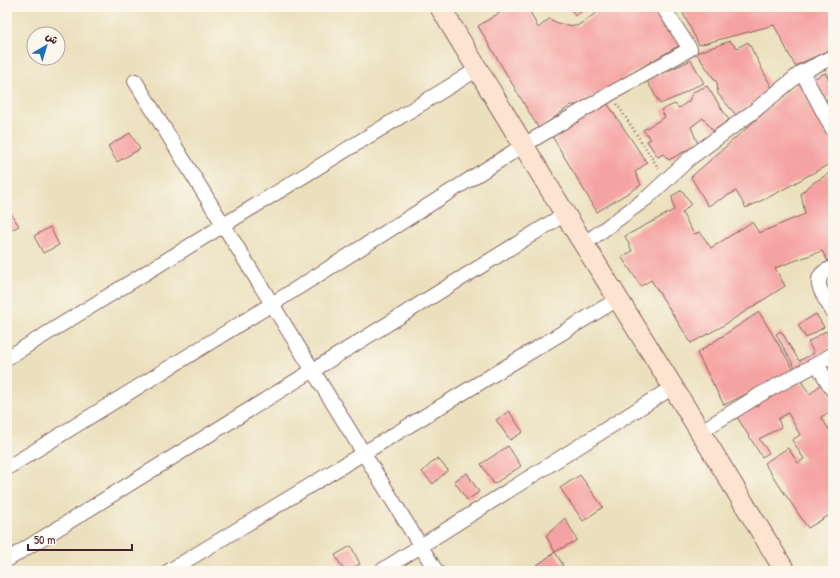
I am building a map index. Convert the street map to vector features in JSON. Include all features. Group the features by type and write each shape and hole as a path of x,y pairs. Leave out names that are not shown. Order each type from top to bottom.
{"street":[{"path":"440,7 565,214 785,571"},
{"path":"7,468 272,304 524,145 610,94 690,50 663,7"},
{"path":"584,244 648,197 690,158 754,111 802,72 833,57"},
{"path":"7,358 478,69"},
{"path":"802,72 833,130"},
{"path":"135,81 436,571"},
{"path":"7,560 565,214"},
{"path":"833,268 825,270 819,278 818,284 833,312"},
{"path":"169,571 618,299"},
{"path":"700,432 761,394 833,354"},
{"path":"817,364 833,391"},
{"path":"381,571 673,387"}],"path":[{"path":"610,94 666,180"}],"building":[{"path":"509,7 528,7 538,28 549,19 560,24 577,26 605,7 656,7 681,44 579,105 571,105 539,129 478,26"},
{"path":"569,7 588,7 575,16"},
{"path":"680,7 833,7 833,48 795,66 774,25 699,45"},
{"path":"730,41 737,48 748,42 772,88 736,115 718,94 717,83 696,53"},
{"path":"691,60 704,83 660,104 646,79 657,76"},
{"path":"833,65 833,83 825,69"},
{"path":"825,73 833,87 833,96 825,100 823,97 819,99 809,81"},
{"path":"799,82 833,145 833,162 746,208 736,191 708,206 691,177"},
{"path":"707,86 729,120 713,131 703,118 691,127 698,144 669,160 663,154 658,157 647,141 651,139 643,130 665,117 661,110 675,104 679,108 689,101 693,92"},
{"path":"833,99 833,125 821,107"},
{"path":"607,103 647,163 635,172 641,185 597,212 552,136"},
{"path":"130,133 140,149 117,162 108,146"},
{"path":"833,171 833,263 830,265 822,251 775,268 785,286 721,327 691,343 651,280 641,286 622,258 632,251 625,236 674,210 672,196 682,190 691,204 682,213 694,234 700,232 711,248 752,222 759,233 805,214 801,193 813,183"},
{"path":"8,209 19,226 7,232 7,210"},
{"path":"50,227 59,245 43,253 34,236"},
{"path":"759,312 794,370 724,405 697,353"},
{"path":"816,314 824,327 806,338 798,325"},
{"path":"781,331 799,361 814,353 808,342 826,331 833,346 816,356 798,373 776,334"},
{"path":"833,361 833,379 825,365"},
{"path":"798,377 810,394 824,382 833,398 833,410 821,417 833,436 833,513 808,528 764,463 788,448 798,463 804,459 792,440 800,435 788,413 778,419 781,427 759,439 769,453 762,457 735,414"},
{"path":"509,411 523,432 510,440 496,420"},
{"path":"508,446 521,466 494,484 481,464"},
{"path":"437,458 448,470 433,484 422,472"},
{"path":"467,473 479,492 467,500 454,481"},
{"path":"580,475 603,507 583,521 560,488"},
{"path":"565,518 577,540 555,552 546,536"},
{"path":"351,546 360,564 344,571 335,555"},
{"path":"555,552 563,565 554,571 540,571 536,566"}]}
